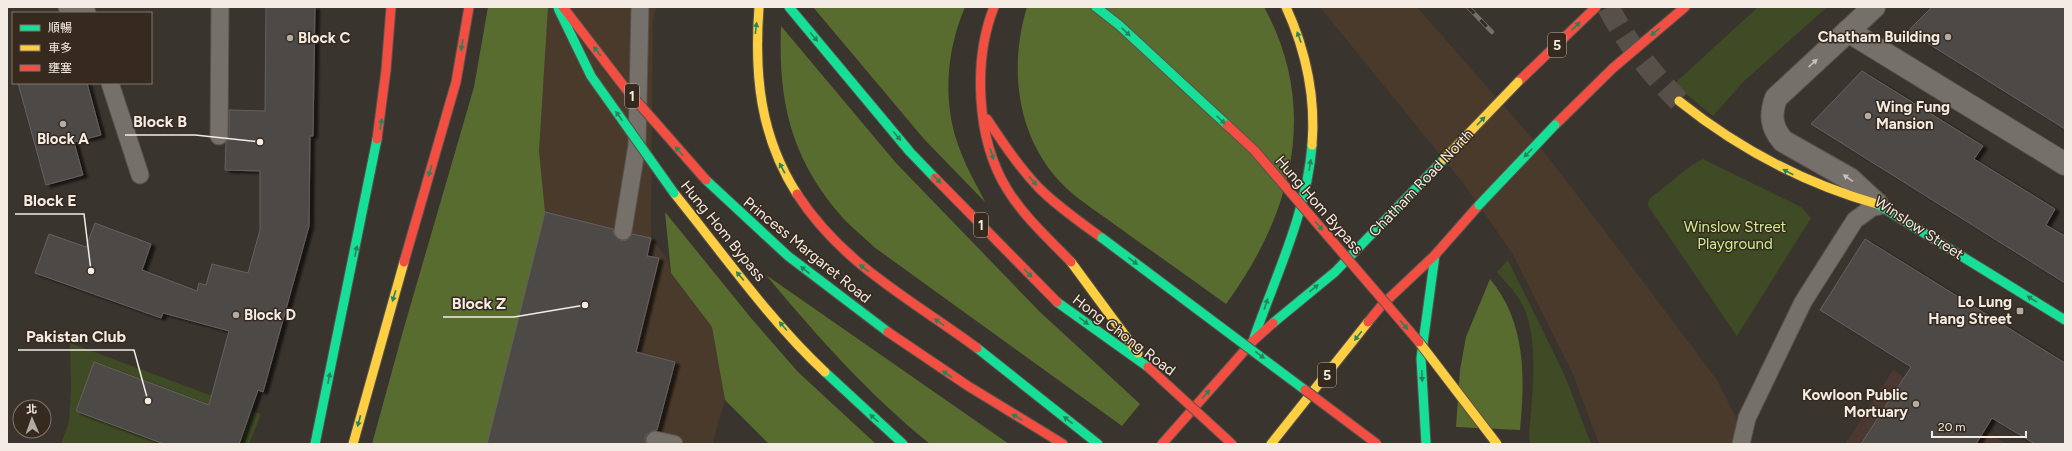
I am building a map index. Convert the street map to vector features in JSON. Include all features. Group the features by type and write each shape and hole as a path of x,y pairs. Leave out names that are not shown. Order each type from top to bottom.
{"main road":[{"path":"315,444 371,180 383,112 389,50 391,7"},
{"path":"353,444 385,326 456,82 469,7"},
{"name":"Hung Hom Bypass","path":"557,7 591,76 601,92 696,222 811,359 903,444"},
{"name":"Princess Margaret Road","path":"563,7 663,134 744,219 835,294 891,336 980,395 1063,444"},
{"path":"759,7 755,38 758,86 767,129 779,163 800,201 826,234 859,265 972,344 1098,444"},
{"name":"Hong Chong Road","path":"789,7 910,152 1052,298 1148,367 1232,444"},
{"path":"994,7 990,15 982,51 980,82 988,143 997,171 1042,233 1078,270 1148,367"},
{"name":"Hung Hom Bypass","path":"1096,7 1254,150 1435,361 1497,444"},
{"path":"1253,341 1302,205 1312,153 1313,126 1309,74 1303,48 1286,7"},
{"name":"Chatham Road North","path":"1162,444 1253,341 1283,314 1335,272 1518,82 1596,7"},
{"name":"5","path":"1270,444 1382,305 1435,255 1479,205 1555,125 1613,68 1685,7"},
{"path":"1679,101 1722,135 1767,162 1827,190 1877,204"},
{"path":"985,116 1018,163 1039,188 1061,208 1377,444"},
{"name":"Winslow Street","path":"1877,204 2065,320"},
{"path":"1426,444 1424,433 1421,358 1435,255"}],"street":[{"path":"1874,7 1848,31 2065,164"},
{"name":"Winslow Street","path":"1848,31 1776,98 1772,109 1772,121 1776,132 1783,141 1850,179 1877,204"}],"lane":[{"path":"67,7 90,10"},
{"path":"219,136 220,7"},
{"path":"623,231 637,145 640,7"},
{"path":"110,84 140,175"},
{"path":"1741,444 1747,418 1803,302 1855,220 1877,204"},
{"path":"655,440 674,444"}],"shaded area":[{"path":"522,7 656,7 653,20 651,238 666,257 671,273 712,327 725,400 713,441 716,444 404,444"},
{"path":"1320,7 1417,7 1545,153 1623,255 1717,380 1749,444 1599,444 1573,374 1512,253 1467,188"},
{"name":"Kowloon Public Mortuary","path":"1893,370 2007,444 1845,444"}],"green space":[{"path":"488,7 548,7 539,151 545,212 487,444 372,444 403,331 474,87"},
{"path":"813,7 965,7 953,43 948,81 949,100 951,119 964,161 985,202 924,139"},
{"path":"1027,7 1264,7 1281,45 1291,84 1294,122 1291,160 1282,197 1268,234 1249,270 1226,304 1073,194 1054,175 1040,155 1029,132 1022,108 1018,83 1018,57 1021,32"},
{"path":"1758,7 1827,7 1743,82 1713,116 1674,84"},
{"path":"781,26 896,163 1040,312 1140,404 1122,426 874,247 843,218 825,196 811,174 791,128 782,80"},
{"name":"Winslow Street Playground","path":"1703,159 1801,207 1811,218 1737,336 1648,206 1649,199 1692,165"},
{"path":"665,212 751,318 798,372 876,444 769,444 725,400 712,327 671,273"},
{"path":"1508,260 1565,376 1591,444 1530,444 1529,435 1533,386 1533,350 1531,333 1528,318 1520,300 1497,272"},
{"path":"766,275 1009,444 930,444 864,385 804,320"},
{"path":"1490,279 1502,296 1511,313 1517,332 1522,370 1522,410 1520,430 1456,427 1460,370 1466,337"},
{"path":"70,343 261,414 249,444 61,444 69,422 71,388"}],"building":[{"path":"266,7 315,7 313,136 310,136 309,226 263,392 258,390 239,444 164,444 76,411 94,362 209,405 229,331 163,313 161,318 35,273 49,234 86,247 95,223 151,244 142,270 197,291 199,283 206,285 212,264 248,273 260,230 260,171 225,170 226,143 229,136 229,110 265,111"},
{"path":"1932,7 2065,7 2065,129 1908,31"},
{"path":"1862,71 1983,146 1974,159 2055,209 2046,225 2065,236 2065,283 1811,124"},
{"name":"Block A","path":"18,84 87,84 101,135 74,142 83,175 46,185"},
{"path":"545,212 613,229 614,235 621,241 627,240 632,234 651,238 647,256 659,258 636,352 675,362 657,430 647,434 645,438 646,444 487,444"},
{"path":"1865,239 2065,363 2065,444 2035,444 1992,418 1976,444 1861,444 1911,367 1820,310"}],"tunnel":[{"path":"1608,7 1623,33 1640,57 1679,101"}],"railway":[{"path":"1468,7 1492,32"}],"traffic: fast":[{"path":"789,7 910,152 935,178"},
{"path":"1096,7 1119,25 1227,125"},
{"path":"558,8 591,76 674,193"},
{"path":"1479,205 1555,125"},
{"path":"315,444 377,139"},
{"path":"1254,338 1281,267 1297,219 1304,195 1312,145"},
{"path":"1273,323 1335,272 1444,159"},
{"path":"706,180 788,256 888,332"},
{"path":"1877,204 2065,320"},
{"path":"1102,238 1305,390"},
{"path":"1426,444 1421,358 1435,255"},
{"path":"1057,302 1148,367"},
{"path":"977,348 1098,444"},
{"path":"825,372 903,444"}],"traffic: slow":[{"path":"759,7 758,57 762,104 767,127 775,150 797,194"},
{"path":"1286,7 1299,40 1308,74 1311,91 1313,127 1312,145"},
{"path":"1444,159 1518,82"},
{"path":"1679,101 1725,134 1773,163 1823,186 1877,204"},
{"path":"674,193 765,308 825,372"},
{"path":"353,444 404,262"},
{"path":"1071,262 1138,353"},
{"path":"1271,444 1368,322"},
{"path":"1419,342 1497,444"}],"traffic: jam":[{"path":"377,139 386,70 391,7"},
{"path":"404,262 456,82 469,7"},
{"path":"563,7 626,89 706,180"},
{"path":"994,7 987,28 981,75 981,99 989,147 997,169 1007,189 1021,209 1071,262"},
{"path":"1518,82 1596,7"},
{"path":"1555,125 1613,68 1685,7"},
{"path":"987,119 1005,146 1039,188 1061,208 1102,238"},
{"path":"1227,125 1254,150 1419,342"},
{"path":"935,178 1057,302"},
{"path":"797,194 815,219 835,241 857,261 903,296 977,348"},
{"path":"1368,322 1382,305 1435,255 1479,205"},
{"path":"1162,444 1253,341 1273,323"},
{"path":"888,332 968,386 1063,444"},
{"path":"1148,367 1220,433"},
{"path":"1305,390 1377,444"},
{"path":"1220,433 1232,444"}],"place":[{"name":"Chatham Building","path":"1948,37"},
{"name":"Block C","path":"290,38"},
{"name":"Wing Fung Mansion","path":"1868,116"},
{"name":"Block A","path":"63,124"},
{"name":"Block B","path":"260,142"},
{"name":"Block E","path":"91,271"},
{"name":"Block Z","path":"585,305"},
{"name":"Lo Lung Hang Street","path":"2020,311"},
{"name":"Block D","path":"236,315"},
{"name":"Pakistan Club","path":"148,401"},
{"name":"Kowloon Public Mortuary","path":"1916,404"}]}
